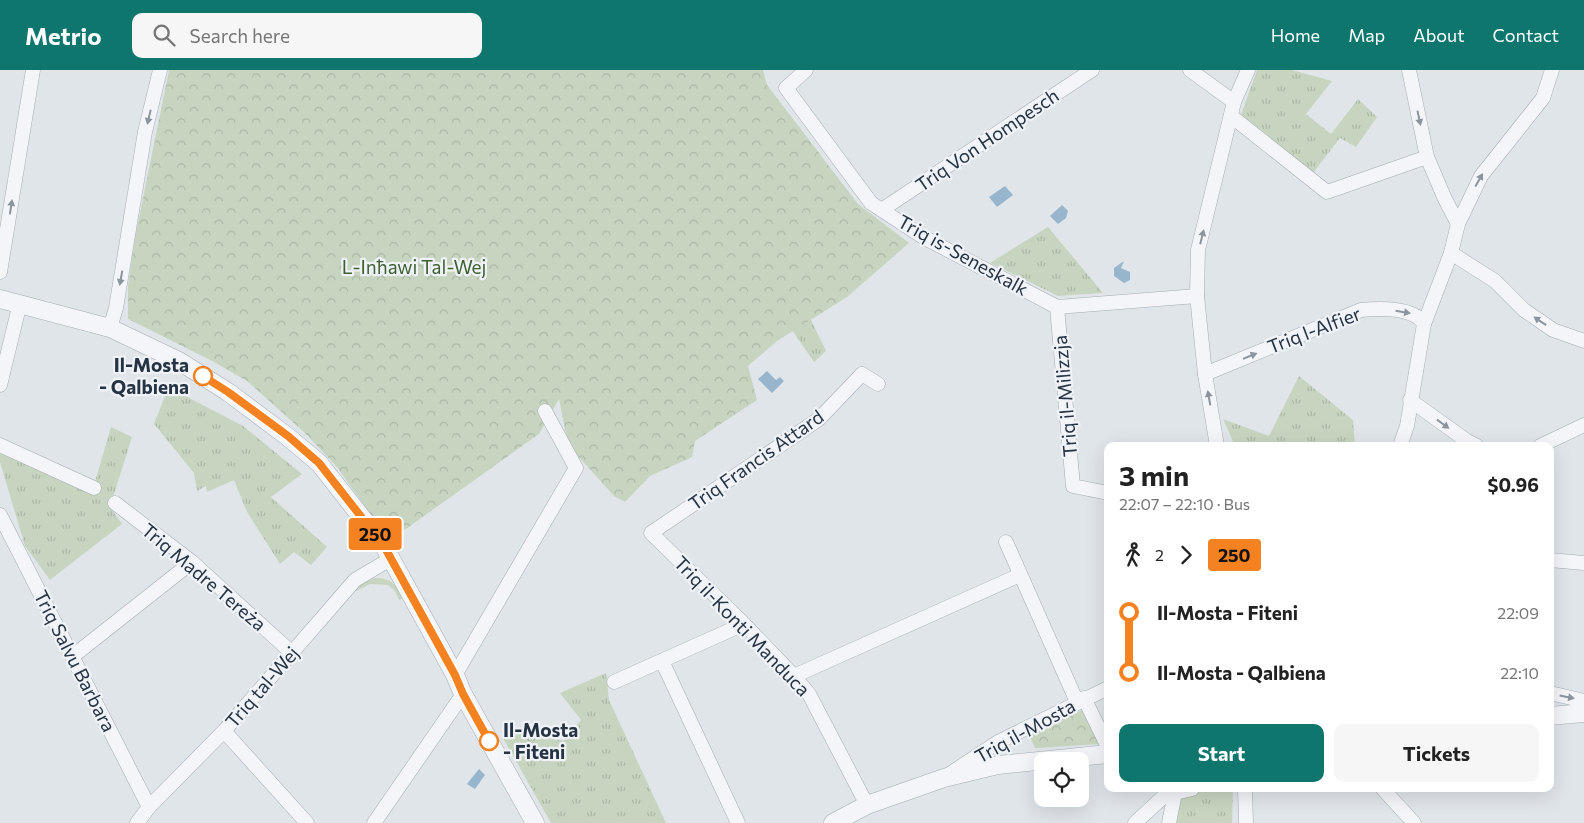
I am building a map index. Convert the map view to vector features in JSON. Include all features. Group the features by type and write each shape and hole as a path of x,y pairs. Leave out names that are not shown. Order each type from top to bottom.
{"street":[{"path":"0,272 33,70"},
{"path":"110,328 116,308 146,132 160,70"},
{"name":"Triq is-Seneskalk","path":"806,70 786,88 871,203 923,236 1057,307"},
{"name":"Triq Von Hompesch","path":"883,209 1092,70"},
{"path":"1190,70 1234,102"},
{"path":"1216,442 1204,374 1197,296 1198,250 1234,102 1248,70"},
{"path":"1409,70 1427,157 1458,224"},
{"path":"1401,442 1406,426 1424,324 1436,289 1452,253 1458,224 1481,176 1542,98 1552,70"},
{"path":"1231,116 1327,192 1427,157"},
{"path":"1452,253 1495,281 1524,310 1553,330 1584,341"},
{"path":"1057,307 1197,296"},
{"path":"0,299 110,328 179,362 228,392 288,436 319,463 392,558 455,675 463,694 535,823"},
{"path":"0,385 20,303"},
{"name":"Triq il-Milizzja","path":"1057,307 1073,486 1104,492"},
{"name":"Triq l-Alfier","path":"1204,374 1362,310 1408,312 1422,320 1424,324"},
{"name":"Triq Francis Attard","path":"651,533 819,419 862,374 878,384"},
{"path":"1410,400 1469,442"},
{"path":"455,675 576,468 545,411"},
{"path":"1548,442 1584,425"},
{"path":"0,445 94,488"},
{"name":"Triq Madre Tereża","path":"115,503 192,562 292,652"},
{"name":"Triq Salvu Barbara","path":"0,515 149,807"},
{"name":"Triq il-Konti Manduca","path":"651,533 744,624 809,694 867,805"},
{"path":"1006,542 1080,700 1104,740"},
{"name":"Triq tal-Wej","path":"136,823 149,807 224,731 355,580 392,558"},
{"path":"1554,560 1584,563"},
{"path":"73,656 192,562"},
{"path":"794,676 1020,574"},
{"path":"614,682 744,624"},
{"path":"662,661 738,823"},
{"name":"Triq il-Mosta","path":"944,778 998,742 1104,690"},
{"path":"374,823 463,694"},
{"path":"1554,695 1584,701"},
{"path":"1554,716 1584,713"},
{"path":"224,731 307,823"},
{"path":"833,823 867,805 944,778 998,765 1104,754"},
{"path":"1135,823 1162,798 1175,792"},
{"path":"1169,823 1175,792"},
{"path":"1245,792 1246,817 1254,823"},
{"path":"1386,792 1414,823"}],"green space":[{"name":"L-Inħawi Tal-Wej","path":"169,70 763,70 767,85 858,204 909,243 847,297 777,341 748,366 757,400 695,441 692,457 650,476 625,502 614,496 568,445 559,399 539,434 389,541 337,467 306,434 247,381 214,362 128,319 128,286 135,238"},
{"path":"1257,70 1292,70 1332,81 1306,114 1331,134 1358,99 1377,117 1356,147 1340,138 1313,173 1241,115"},
{"path":"1048,227 1103,293 1058,296 990,263"},
{"path":"810,318 826,351 814,362 792,330"},
{"path":"1299,376 1353,420 1355,442 1233,442 1223,419 1269,436"},
{"path":"174,390 243,426 302,474 271,497 327,547 311,565 294,552 280,564 247,512 234,480 207,492 206,486 197,491 194,473 154,424 167,391"},
{"path":"111,427 132,437 110,507 122,524 50,580 25,546 0,462 0,453 92,492"},
{"path":"375,578 385,579 392,583 403,598 399,600 395,591 388,585 370,584 356,591 354,587"},
{"path":"606,673 609,700 666,823 551,823 503,738 507,731 564,741 581,720 560,693"},
{"path":"1084,709 1099,744 1035,748 1029,735"},
{"path":"1196,792 1233,792 1232,823 1172,823 1181,795"}],"water":[{"path":"1005,186 1013,195 997,207 989,197"},
{"path":"1062,205 1068,211 1066,218 1058,224 1050,216"},
{"path":"1124,261 1121,268 1130,272 1130,280 1124,283 1114,276 1114,268"},
{"path":"767,371 776,380 780,377 784,381 772,393 758,379"},
{"path":"479,769 485,775 475,789 467,784"}],"bus line":[{"name":"250","path":"203,376 288,436 319,463 384,546 489,741"}],"place":[{"name":"Il-Mosta - Qalbiena","path":"203,376"},
{"name":"Il-Mosta - Fiteni","path":"489,741"}]}
